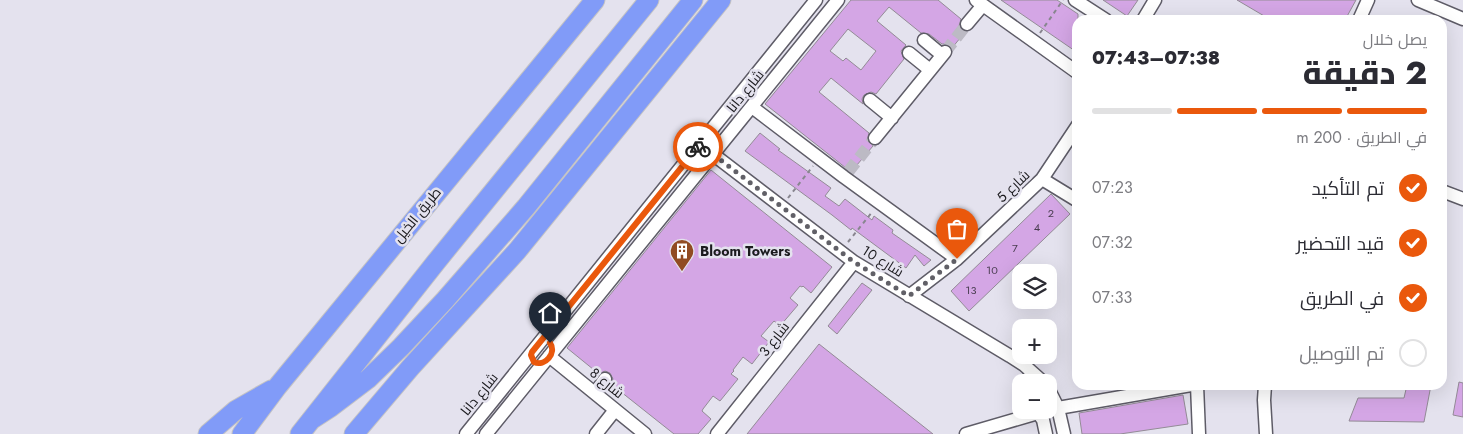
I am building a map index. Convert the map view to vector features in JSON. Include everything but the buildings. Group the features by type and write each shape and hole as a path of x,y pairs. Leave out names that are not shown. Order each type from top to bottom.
{"highway":[{"name":"طريق الخيل","path":"242,434 277,387 595,0"},
{"path":"306,427 649,0"},
{"path":"306,427 368,379 439,306 526,206 693,0"},
{"path":"354,434 410,368 517,251 721,0"},
{"path":"208,434 236,410 277,387"}],"street":[{"name":"شارع دانا","path":"466,434 816,0"},
{"name":"شارع دانا","path":"486,434 838,0"},
{"path":"1075,0 1098,15"},
{"path":"1146,15 1155,0"},
{"path":"1361,15 1368,0"},
{"path":"1418,0 1463,19"},
{"path":"967,24 979,2 1072,69"},
{"path":"875,138 943,53 924,40"},
{"path":"908,55 928,73"},
{"path":"872,98 894,115"},
{"path":"752,107 819,159 846,175 879,203 957,259"},
{"name":"شارع 5","path":"909,296 957,259 1042,179 1072,134"},
{"path":"710,135 720,140 715,154 702,160 697,155 702,142 710,135"},
{"name":"شارع 10","path":"715,154 854,262 1010,356 1026,374"},
{"path":"1042,179 1072,197"},
{"path":"1447,193 1463,199"},
{"name":"شارع 3","path":"717,434 854,262"},
{"path":"543,341 550,343 553,349 549,357 537,364 531,355 536,347 543,341"},
{"name":"شارع 8","path":"549,357 645,434"},
{"path":"595,393 606,379"},
{"path":"1064,434 1058,408 1162,390"},
{"path":"1197,390 1199,434"},
{"path":"1265,390 1266,434"},
{"path":"596,434 615,410"},
{"path":"966,434 1012,419"},
{"path":"1042,419 1046,434"}],"path":[{"path":"1034,42 1062,0"},
{"path":"782,206 819,159"},
{"path":"841,251 879,203"}],"tunnel":[{"path":"945,52 967,24"},
{"path":"848,172 875,138"}],"way so far":[{"path":"698,147 706,137 713,135 717,137 720,140 720,148 714,155 854,262 909,296 957,259"}],"place":[{"name":"Bloom Towers","path":"682,272"}],"route":[{"path":"550,343 553,349 544,362 537,364 534,362 531,355 532,352 698,147"}]}
